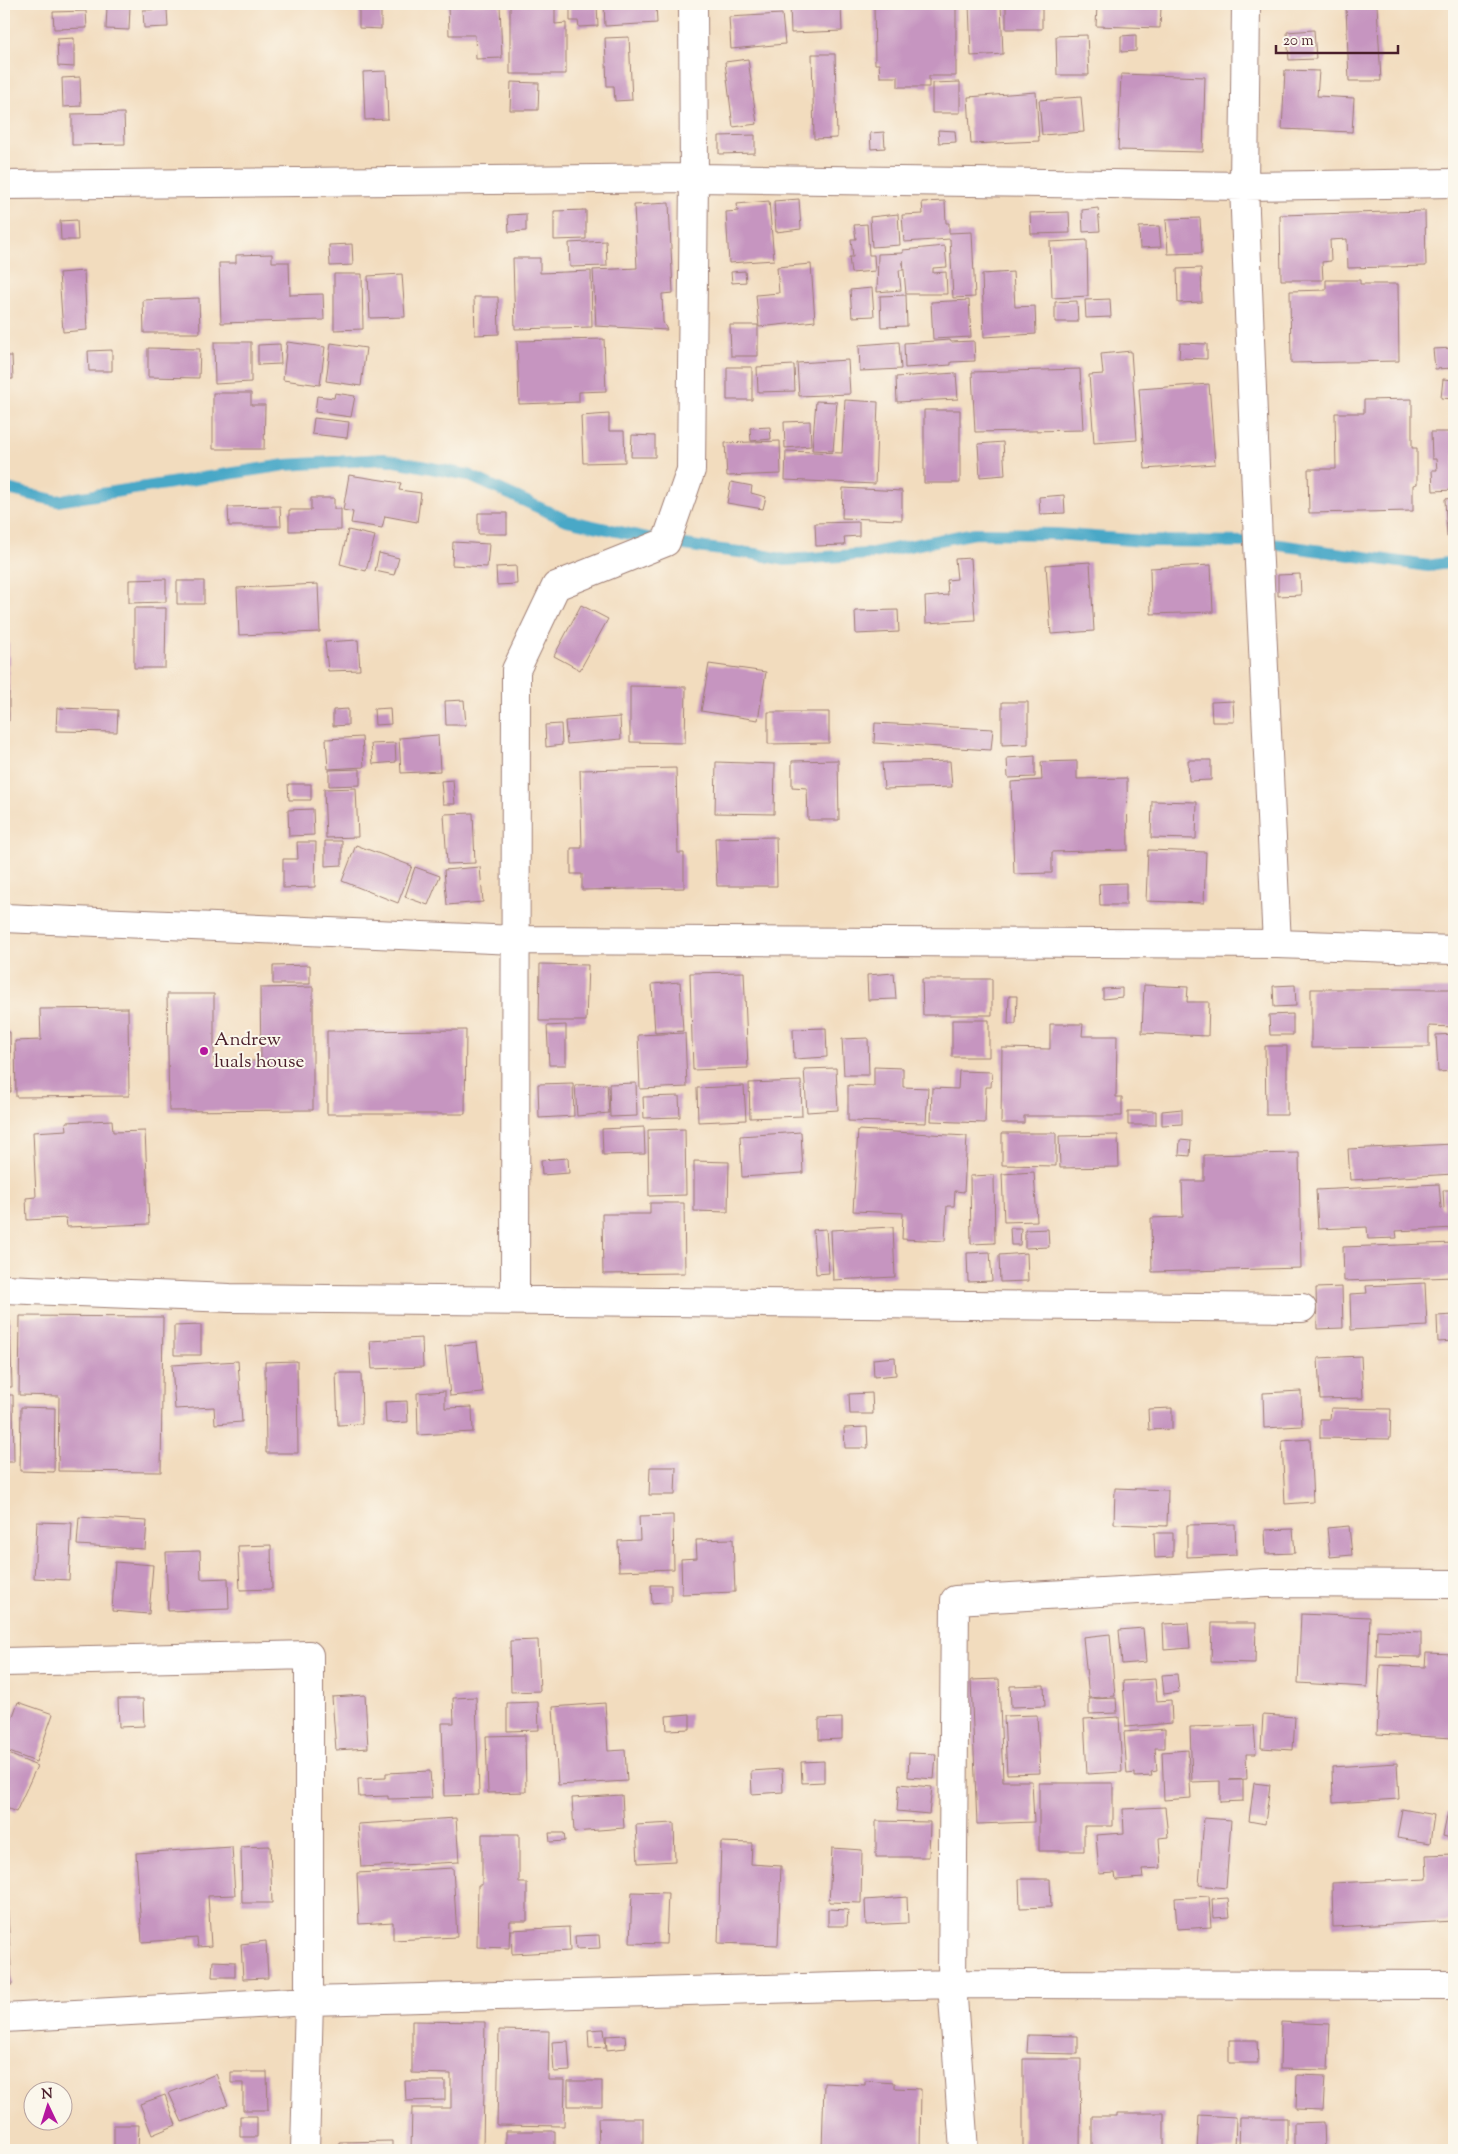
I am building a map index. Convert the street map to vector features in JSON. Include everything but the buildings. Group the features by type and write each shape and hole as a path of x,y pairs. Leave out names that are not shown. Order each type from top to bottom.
{"street":[{"path":"514,1299 516,670 556,586 666,542 691,470 694,178 693,4"},
{"path":"1246,4 1244,186 1277,944"},
{"path":"4,184 694,178 1244,186 1454,183"},
{"path":"4,918 515,940 1277,944 1454,950"},
{"path":"4,1289 230,1298 514,1299 1302,1308"},
{"path":"964,2150 952,1984 955,1600 1266,1583 1454,1584"},
{"path":"4,1662 309,1655 309,2001 305,2150"},
{"path":"4,2018 309,2001 952,1984 1454,1985"}],"waterway":[{"path":"4,488 57,501 285,465 384,459 468,475 566,520 666,542 786,560 868,554 975,533 1056,534 1144,541 1258,542 1428,566 1454,562"}],"place":[{"name":"Andrew luals house","path":"204,1051"}]}
